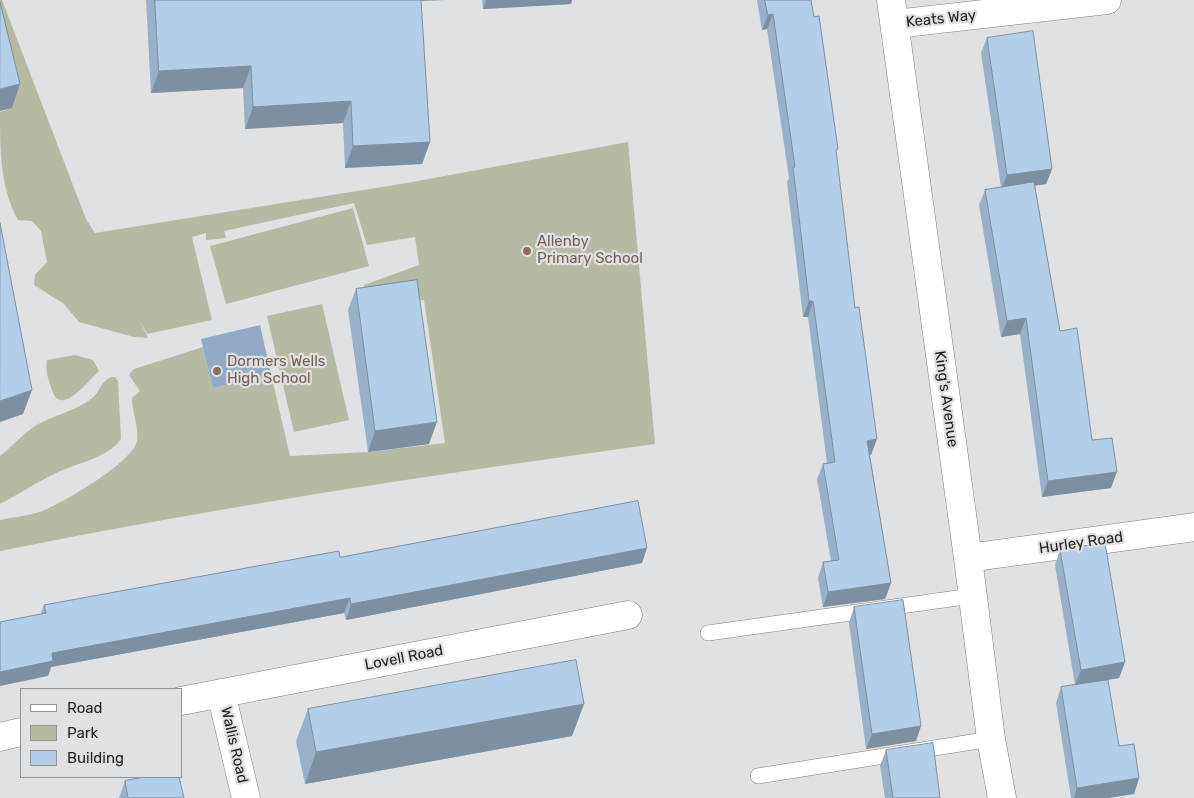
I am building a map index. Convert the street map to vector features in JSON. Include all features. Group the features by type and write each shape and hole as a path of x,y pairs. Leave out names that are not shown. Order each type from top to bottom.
{"street":[{"name":"Keats Way","path":"893,12 1107,0"},
{"name":"King's Avenue","path":"893,12 991,739 1002,798"},
{"name":"Hurley Road","path":"968,558 1194,527"},
{"name":"Lovell Road","path":"182,701 628,615"},
{"name":"Wallis Road","path":"221,693 246,798"},
{"path":"0,737 20,732"}],"lane":[{"path":"708,633 972,596"},
{"path":"758,776 991,739"}],"green space":[{"path":"0,0 2,0 86,219 95,233 407,183 628,142 655,444 327,492 163,520 0,551 0,520 37,513 52,507 96,481 133,450 137,436 132,398 140,391 129,375 134,369 203,347 213,388 271,374 290,456 368,452 445,443 424,300 368,308 364,285 419,265 415,237 367,245 354,203 224,231 226,238 206,240 206,233 192,237 212,320 147,334 139,319 148,338 134,337 79,322 64,304 34,285 35,275 47,262 41,231 32,221 18,220 8,195 2,168 0,112 13,107 0,54"},
{"path":"353,208 369,266 226,304 210,246"},
{"path":"322,304 349,420 294,432 267,316"},
{"path":"75,355 93,360 99,371 74,396 60,400 55,396 50,384 47,360"},
{"path":"111,377 115,377 118,381 121,439 115,446 99,456 62,470 40,481 0,504 0,456 35,426 78,407 91,399 104,382"}],"water":[{"path":"260,325 271,374 213,388 201,339"}],"building":[{"path":"155,0 421,0 430,142 353,146 351,101 253,107 251,66 159,71"},
{"path":"765,0 811,0 814,17 819,16 838,149 836,150 855,308 859,307 877,439 867,441 891,583 828,592 823,562 839,560 823,464 835,462 813,301 809,301 793,167 795,167 773,14 768,15"},
{"path":"0,2 20,84 0,89"},
{"path":"1033,31 1052,169 1007,175 987,38"},
{"path":"1034,182 1060,331 1077,328 1092,440 1112,438 1117,472 1048,481 1026,318 1007,321 985,190"},
{"path":"0,223 32,390 0,401"},
{"path":"417,280 437,422 375,431 356,289"},
{"path":"638,501 647,548 351,604 350,598 52,653 53,661 0,672 0,622 46,613 44,605 339,551 340,557"},
{"path":"1105,543 1125,662 1081,670 1060,550"},
{"path":"903,600 921,726 872,734 854,607"},
{"path":"576,660 584,704 316,752 308,709"},
{"path":"1108,680 1119,746 1134,744 1139,778 1077,788 1061,687"},
{"path":"933,743 940,798 893,798 886,750"},
{"path":"140,778 179,778 184,798 128,798 125,781"}],"place":[{"name":"Allenby Primary School","path":"527,251"},
{"name":"Dormers Wells High School","path":"217,371"}]}
